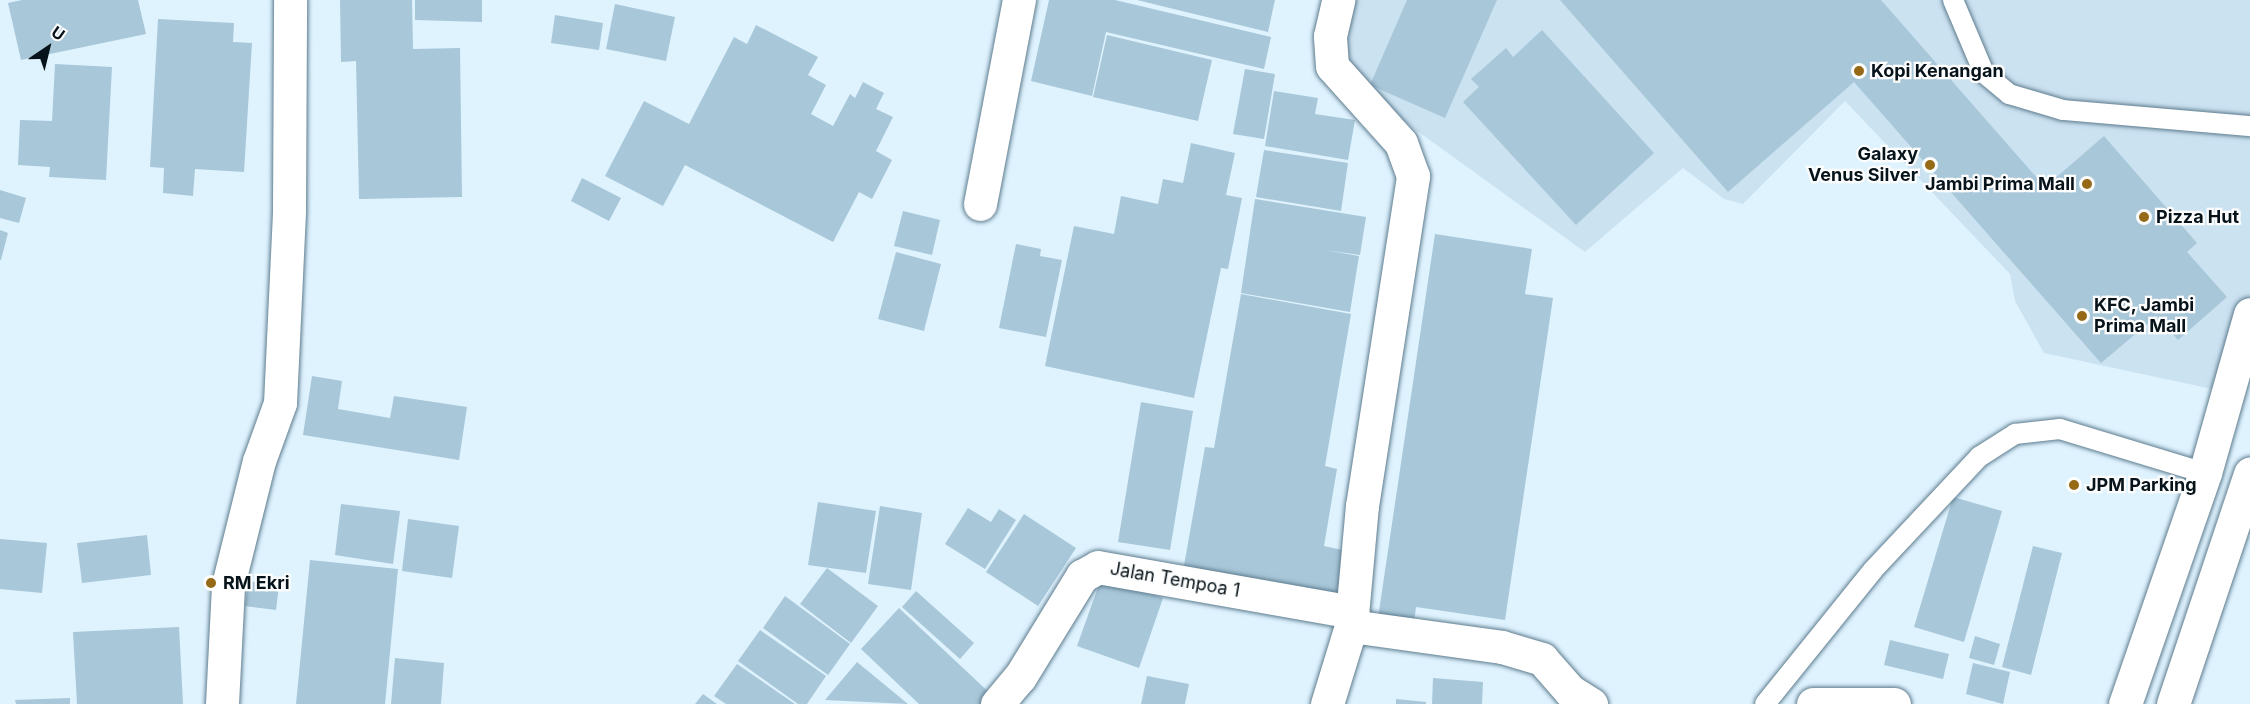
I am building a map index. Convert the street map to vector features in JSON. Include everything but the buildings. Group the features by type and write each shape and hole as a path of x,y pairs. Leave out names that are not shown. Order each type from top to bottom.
{"main road":[{"path":"222,704 228,585 256,471 280,403 289,187 290,0"},
{"path":"980,204 1018,0"},
{"path":"1327,704 1351,619 1362,506 1413,176 1401,143 1332,66 1330,36 1338,0"},
{"path":"2125,704 2205,473 2250,314"},
{"path":"2173,704 2250,474"},
{"name":"Jalan Tempoa 1","path":"997,704 1020,677 1082,576 1098,567 1351,619 1502,647 1542,659 1570,691 1591,704"},
{"path":"1812,704 1894,704"}],"lane":[{"path":"1953,0 1984,74 2009,94 2063,110 2248,126"},
{"path":"1765,704 1873,570 1979,457 2015,434 2060,429 2205,473"}],"shaded area":[{"name":"Jambi Prima Mall","path":"1346,0 2250,0 2250,306 2226,392 2044,353 2015,301 2010,274 1845,101 1743,204 1724,199 1683,168 1585,252 1366,94 1331,38"}],"place":[{"name":"Kopi Kenangan","path":"1859,71"},
{"name":"Galaxy Venus Silver","path":"1930,165"},
{"name":"Jambi Prima Mall","path":"2087,184"},
{"name":"Pizza Hut","path":"2144,217"},
{"name":"KFC, Jambi Prima Mall","path":"2082,316"},
{"name":"JPM Parking","path":"2074,485"},
{"name":"RM Ekri","path":"211,583"}]}
